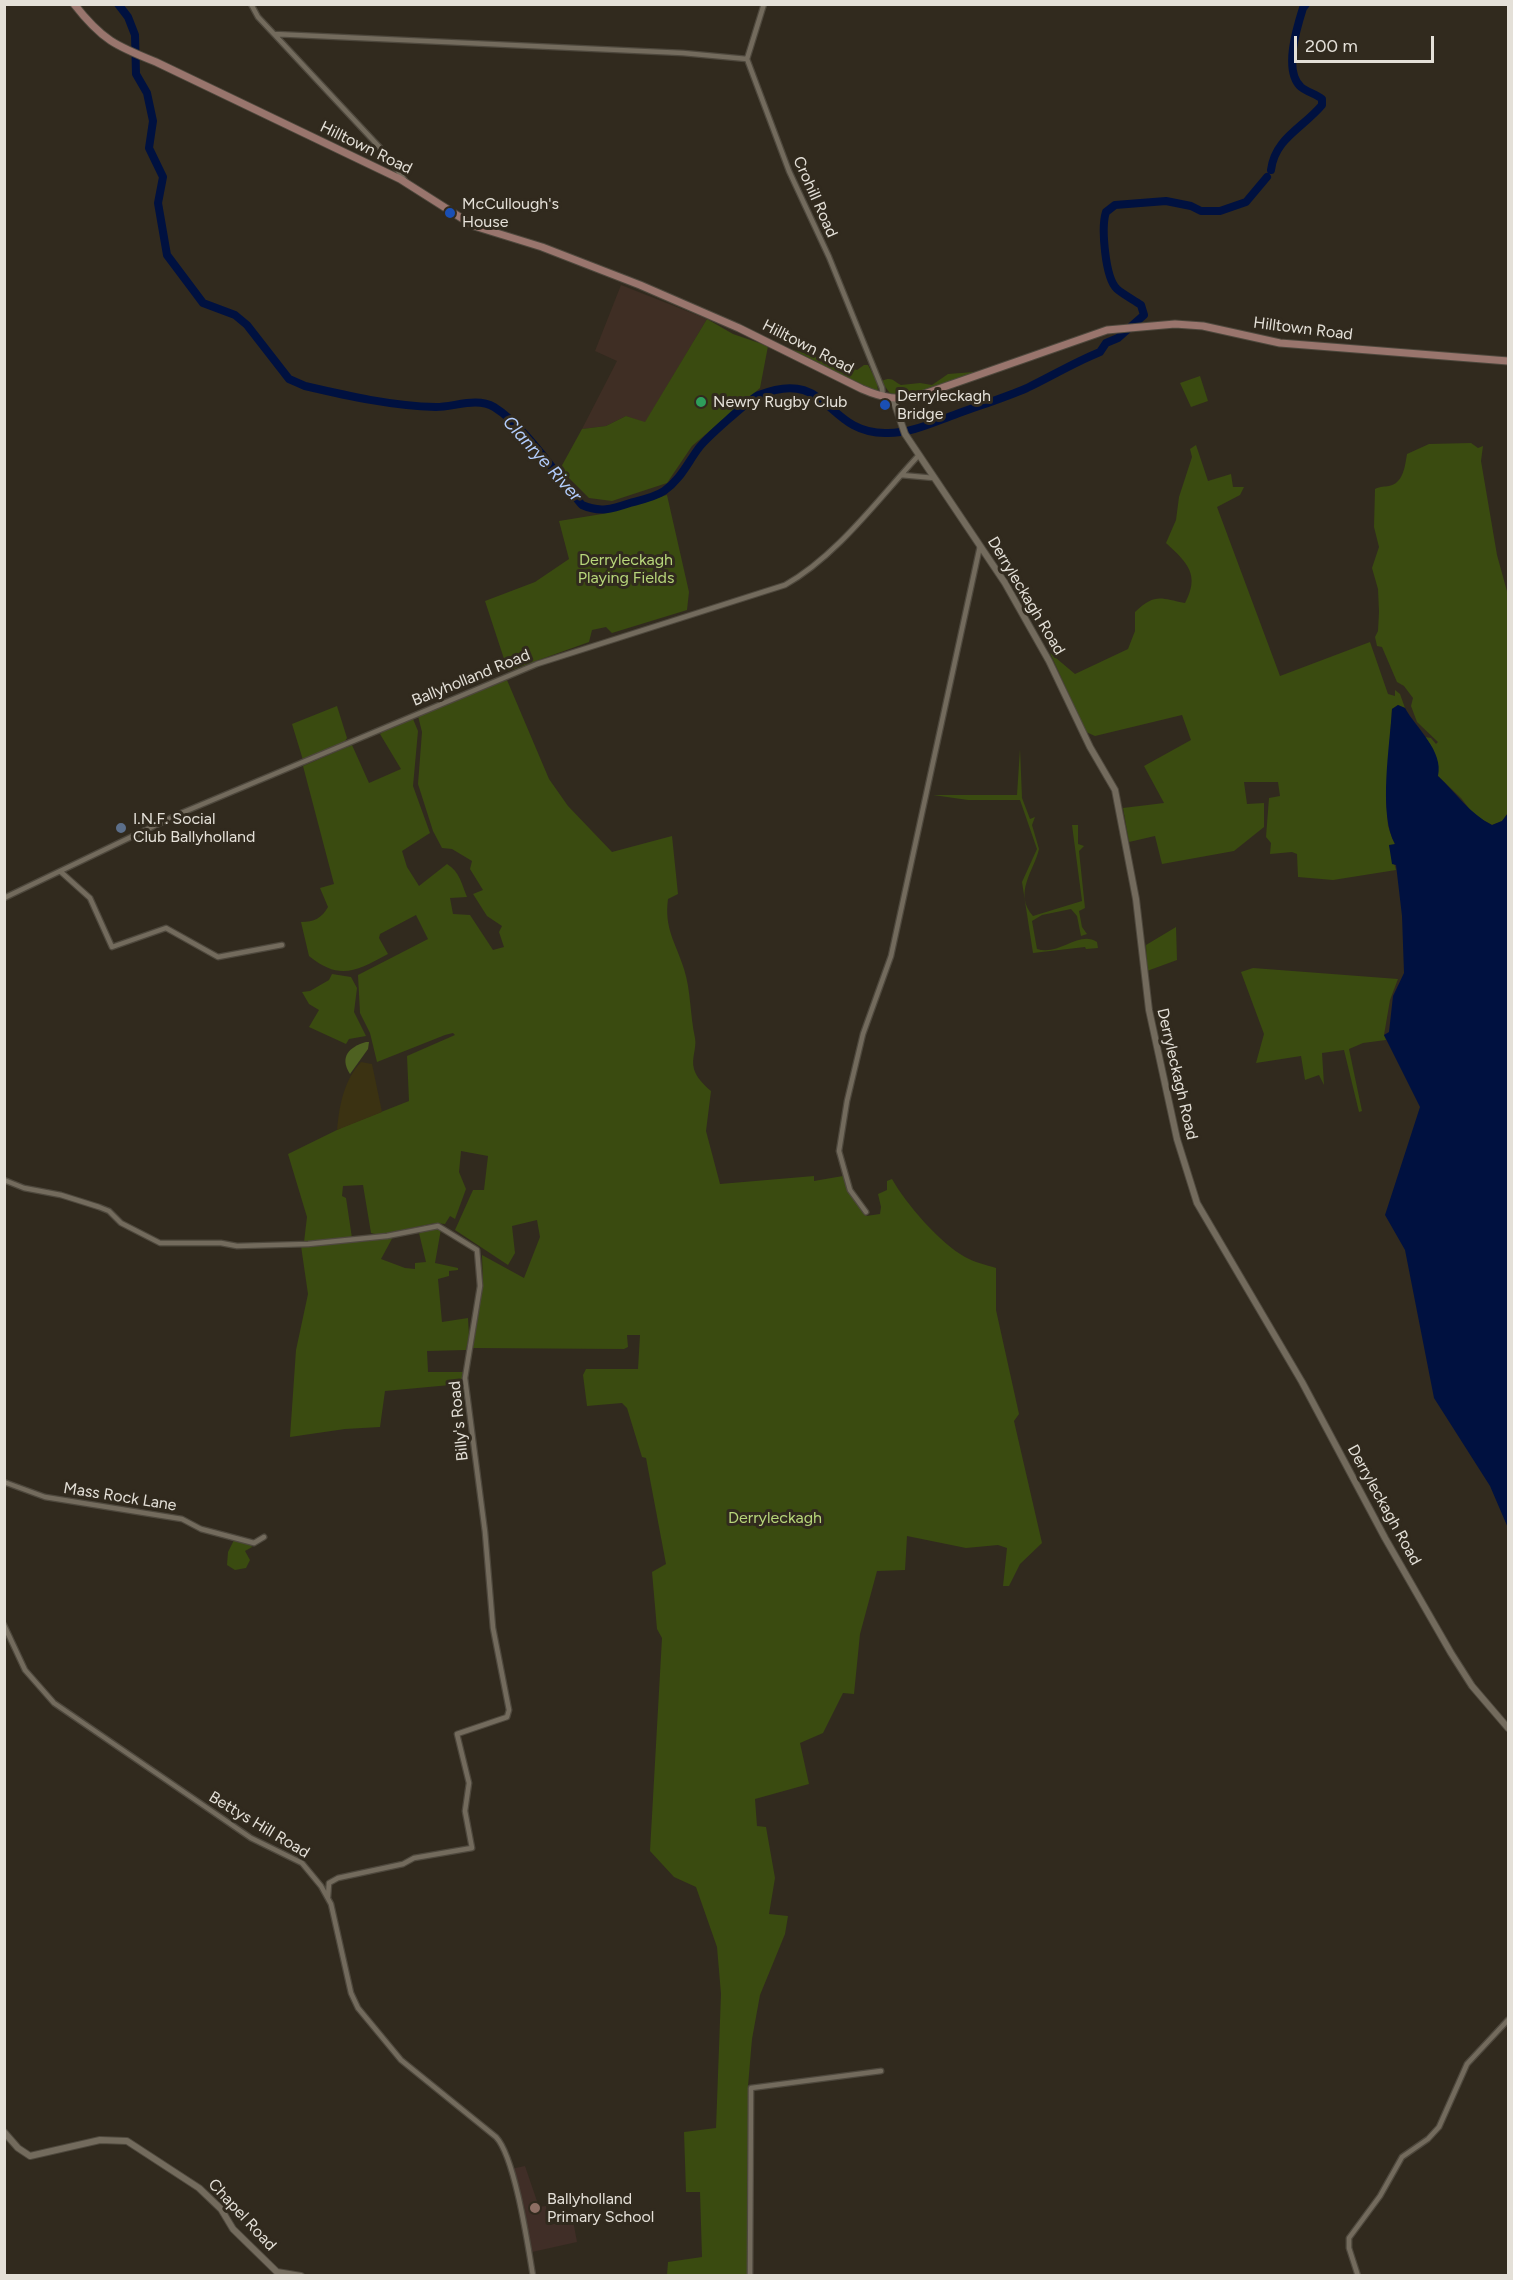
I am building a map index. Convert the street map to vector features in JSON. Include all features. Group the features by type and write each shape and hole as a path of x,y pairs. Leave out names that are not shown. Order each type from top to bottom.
{"main road":[{"name":"Hilltown Road","path":"74,4 103,37 406,183 474,226 542,247 640,285 739,328 862,389 883,397 893,399 921,396 1107,330 1175,324 1203,326 1280,343 1509,361"}],"street":[{"path":"251,4 258,17 385,153 406,183"},
{"path":"274,34 683,53 747,59 764,4"},
{"name":"Crohill Road","path":"747,59 789,171 829,257 882,388 883,397"},
{"name":"Derryleckagh Road","path":"893,399 898,420 905,434 1005,583 1049,661 1090,747 1115,790 1136,899 1149,1010 1169,1106 1197,1203 1302,1382 1385,1538 1451,1653 1472,1686 1509,1728"},
{"name":"Ballyholland Road","path":"4,898 179,814 537,664 785,585 803,575 867,513 919,455"},
{"path":"901,475 934,478"},
{"path":"866,1212 850,1190 839,1151 847,1101 863,1034 891,956 980,546"},
{"path":"62,872 90,898 112,947 166,928 218,957 282,945"},
{"name":"Billy's Road","path":"4,1180 24,1188 61,1195 109,1211 121,1222 160,1243 221,1243 237,1246 308,1244 387,1236 438,1226 477,1250 480,1286 465,1378 485,1532 493,1628 509,1710 507,1717 457,1734 456,1739 469,1783 465,1811 472,1848 414,1858 403,1864 338,1878 329,1883 328,1897"},
{"name":"Mass Rock Lane","path":"4,1482 45,1497 182,1519 201,1529 254,1543 260,1542 264,1537"},
{"name":"Bettys Hill Road","path":"4,1625 26,1670 54,1703 244,1834 269,1848 297,1859 328,1897 351,1994 358,2008 401,2060 502,2146 519,2201 533,2276"},
{"path":"1358,2276 1349,2248 1349,2238 1380,2196 1402,2157 1428,2139 1439,2127 1467,2064 1509,2020"},
{"path":"750,2276 752,2088 881,2072"},
{"name":"Chapel Road","path":"4,2132 18,2148 30,2156 100,2140 127,2141 199,2188 221,2209 243,2240 276,2272 301,2276"}],"shaded area":[{"path":"621,285 707,319 645,423 626,416 606,426 582,429 617,361 595,351"},
{"path":"1398,705 1405,708 1428,740 1437,758 1438,776 1470,809 1492,825 1502,821 1508,813 1508,1528 1490,1486 1434,1398 1405,1250 1385,1215 1420,1107 1384,1035 1389,1032 1393,996 1404,973 1402,916 1396,865 1392,864 1389,845 1395,844 1387,816 1386,798 1392,709"},
{"name":"Ballyholland Primary School","path":"525,2166 539,2207 546,2206 549,2225 573,2220 577,2242 532,2252 523,2213 525,2209 511,2169"}],"green space":[{"name":"Newry Rugby Club","path":"707,319 733,334 768,346 760,388 692,446 667,483 612,501 589,498 560,469 582,429 606,426 626,416 645,422"},
{"path":"791,349 857,370 868,365 877,382 878,391 874,391"},
{"path":"976,373 913,395 892,396 881,381 890,379 901,385 920,383 932,385 948,374"},
{"path":"1200,376 1208,401 1191,407 1180,383"},
{"path":"1471,443 1478,448 1483,446 1481,461 1497,555 1508,595 1508,813 1502,821 1492,825 1474,815 1461,798 1438,776 1433,749 1425,737 1431,738 1436,744 1438,742 1417,722 1411,706 1413,698 1404,686 1397,682 1382,647 1377,646 1375,637 1378,631 1378,589 1372,568 1379,547 1374,527 1375,489 1398,481 1403,473 1407,454 1429,444"},
{"path":"1196,445 1208,481 1231,474 1233,487 1244,487 1240,495 1217,507 1280,676 1370,642 1388,694 1395,696 1395,690 1400,694 1405,708 1398,705 1392,709 1386,798 1388,826 1395,845 1389,845 1396,870 1333,880 1298,877 1297,854 1292,852 1270,854 1271,843 1266,837 1269,798 1280,796 1278,782 1244,782 1247,804 1264,803 1264,827 1234,851 1162,864 1155,836 1129,842 1123,808 1164,803 1144,766 1191,740 1182,715 1095,736 1086,732 1050,653 1075,674 1128,649 1135,631 1135,612 1148,602 1158,598 1185,603 1191,585 1189,570 1186,563 1166,543 1176,520 1179,497 1192,457 1190,449"},
{"name":"Derryleckagh Playing Fields","path":"667,495 689,592 687,610 612,633 606,627 592,630 589,642 508,671 485,601 535,582 569,559 559,521 602,514"},
{"name":"Derryleckagh","path":"507,680 549,779 568,806 612,852 672,836 678,894 668,899 668,919 688,986 695,1042 694,1069 698,1078 711,1091 706,1131 720,1184 814,1176 814,1181 843,1176 851,1195 866,1216 880,1214 878,1194 887,1190 887,1181 892,1179 915,1211 955,1251 969,1259 996,1268 996,1310 1019,1414 1014,1421 1042,1543 1020,1564 1009,1586 1003,1586 1007,1548 998,1545 966,1548 907,1536 905,1570 877,1571 860,1634 854,1694 843,1693 823,1733 800,1743 809,1784 755,1799 757,1826 766,1827 775,1878 769,1914 788,1916 785,1934 760,1995 752,2039 748,2086 748,2275 667,2275 668,2262 702,2257 700,2192 686,2192 684,2132 716,2128 721,1994 717,1947 696,1887 674,1877 650,1851 662,1638 657,1629 652,1572 666,1564 646,1458 642,1457 627,1408 622,1403 587,1406 583,1375 586,1369 638,1369 640,1335 627,1335 628,1347 624,1349 473,1348 483,1284 482,1255 524,1278 540,1237 537,1220 512,1226 515,1253 508,1265 455,1230 473,1190 484,1190 488,1156 461,1151 459,1172 466,1189 455,1219 450,1216 445,1224 435,1223 378,1235 371,1233 363,1185 343,1186 342,1196 346,1198 352,1238 304,1242 307,1217 288,1154 343,1127 409,1101 407,1056 455,1035 453,1033 445,1035 377,1062 370,1033 360,1013 358,975 428,939 416,915 380,934 379,938 388,954 357,969 339,971 330,969 309,956 301,922 314,920 323,914 328,907 320,888 334,884 303,766 352,745 369,783 401,769 380,734 387,728 413,719 418,731 413,786 430,833 402,851 407,867 419,886 447,864 451,867 460,879 467,897 450,898 453,914 470,915 493,950 504,947 499,932 502,926 487,916 473,894 483,890 470,869 472,861 452,849 442,848 433,831 418,784 422,732 418,716"},
{"path":"337,706 347,738 344,743 303,760 292,724"},
{"path":"1020,749 1022,798 1030,819 1035,817 1032,825 1039,849 1025,890 1027,907 1033,916 1082,901 1072,825 1078,825 1078,844 1084,846 1079,851 1085,908 1079,911 1082,927 1087,934 1081,936 1077,916 1071,909 1042,915 1032,921 1037,949 1054,949 1083,939 1097,942 1098,948 1086,949 1085,947 1033,953 1022,882 1037,849 1020,800 968,800 933,795 1017,795"},
{"path":"1176,927 1177,960 1147,971 1146,945"},
{"path":"1253,968 1398,979 1390,1000 1384,1035 1386,1040 1363,1043 1349,1049 1362,1111 1359,1112 1344,1050 1322,1053 1324,1085 1319,1075 1305,1080 1301,1056 1256,1063 1264,1034 1241,972"},
{"path":"332,974 351,977 357,988 354,1012 366,1036 349,1039 346,1044 309,1027 319,1010 309,1004 302,992 310,991 329,980"},
{"path":"369,1042 368,1049 350,1074 345,1063 348,1054 355,1047"},
{"path":"424,1229 441,1229 435,1263 458,1268 458,1270 449,1271 449,1276 438,1279 442,1322 468,1318 469,1336 466,1350 427,1351 428,1372 463,1372 461,1384 385,1391 380,1427 345,1429 290,1437 296,1350 308,1294 301,1246 367,1241 394,1235 381,1259 405,1268 415,1269 415,1263 426,1262 419,1233"},
{"path":"234,1540 251,1544 252,1547 245,1551 250,1560 246,1568 235,1570 227,1565 228,1552"}],"sand":[{"path":"361,1062 372,1064 382,1112 337,1130 343,1094 350,1077"}],"waterway":[{"name":"Clanrye River","path":"118,4 128,17 135,35 136,74 147,93 153,121 149,148 163,177 158,203 167,255 203,303 235,315 247,325 289,379 305,386 403,405 443,407 480,403 494,407 529,439 582,505 595,509 617,507 652,497 670,487 709,437 737,411 759,395 782,389 800,389 814,395 850,423 865,430 885,433 903,432 1018,392 1100,352 1106,343 1118,338 1144,315 1141,305 1117,289 1113,283 1107,264 1104,240 1106,212 1115,205 1166,201 1191,206 1201,211 1220,211 1246,202 1267,177"},
{"name":"Clanrye River","path":"1271,170 1284,141 1322,105 1322,99 1301,87 1293,71 1295,37 1306,4"}],"place":[{"name":"McCullough's House","path":"450,213"},
{"name":"Newry Rugby Club","path":"701,402"},
{"name":"Derryleckagh Bridge","path":"885,405"},
{"name":"I.N.F. Social Club Ballyholland","path":"121,828"},
{"name":"Ballyholland Primary School","path":"535,2208"}]}
